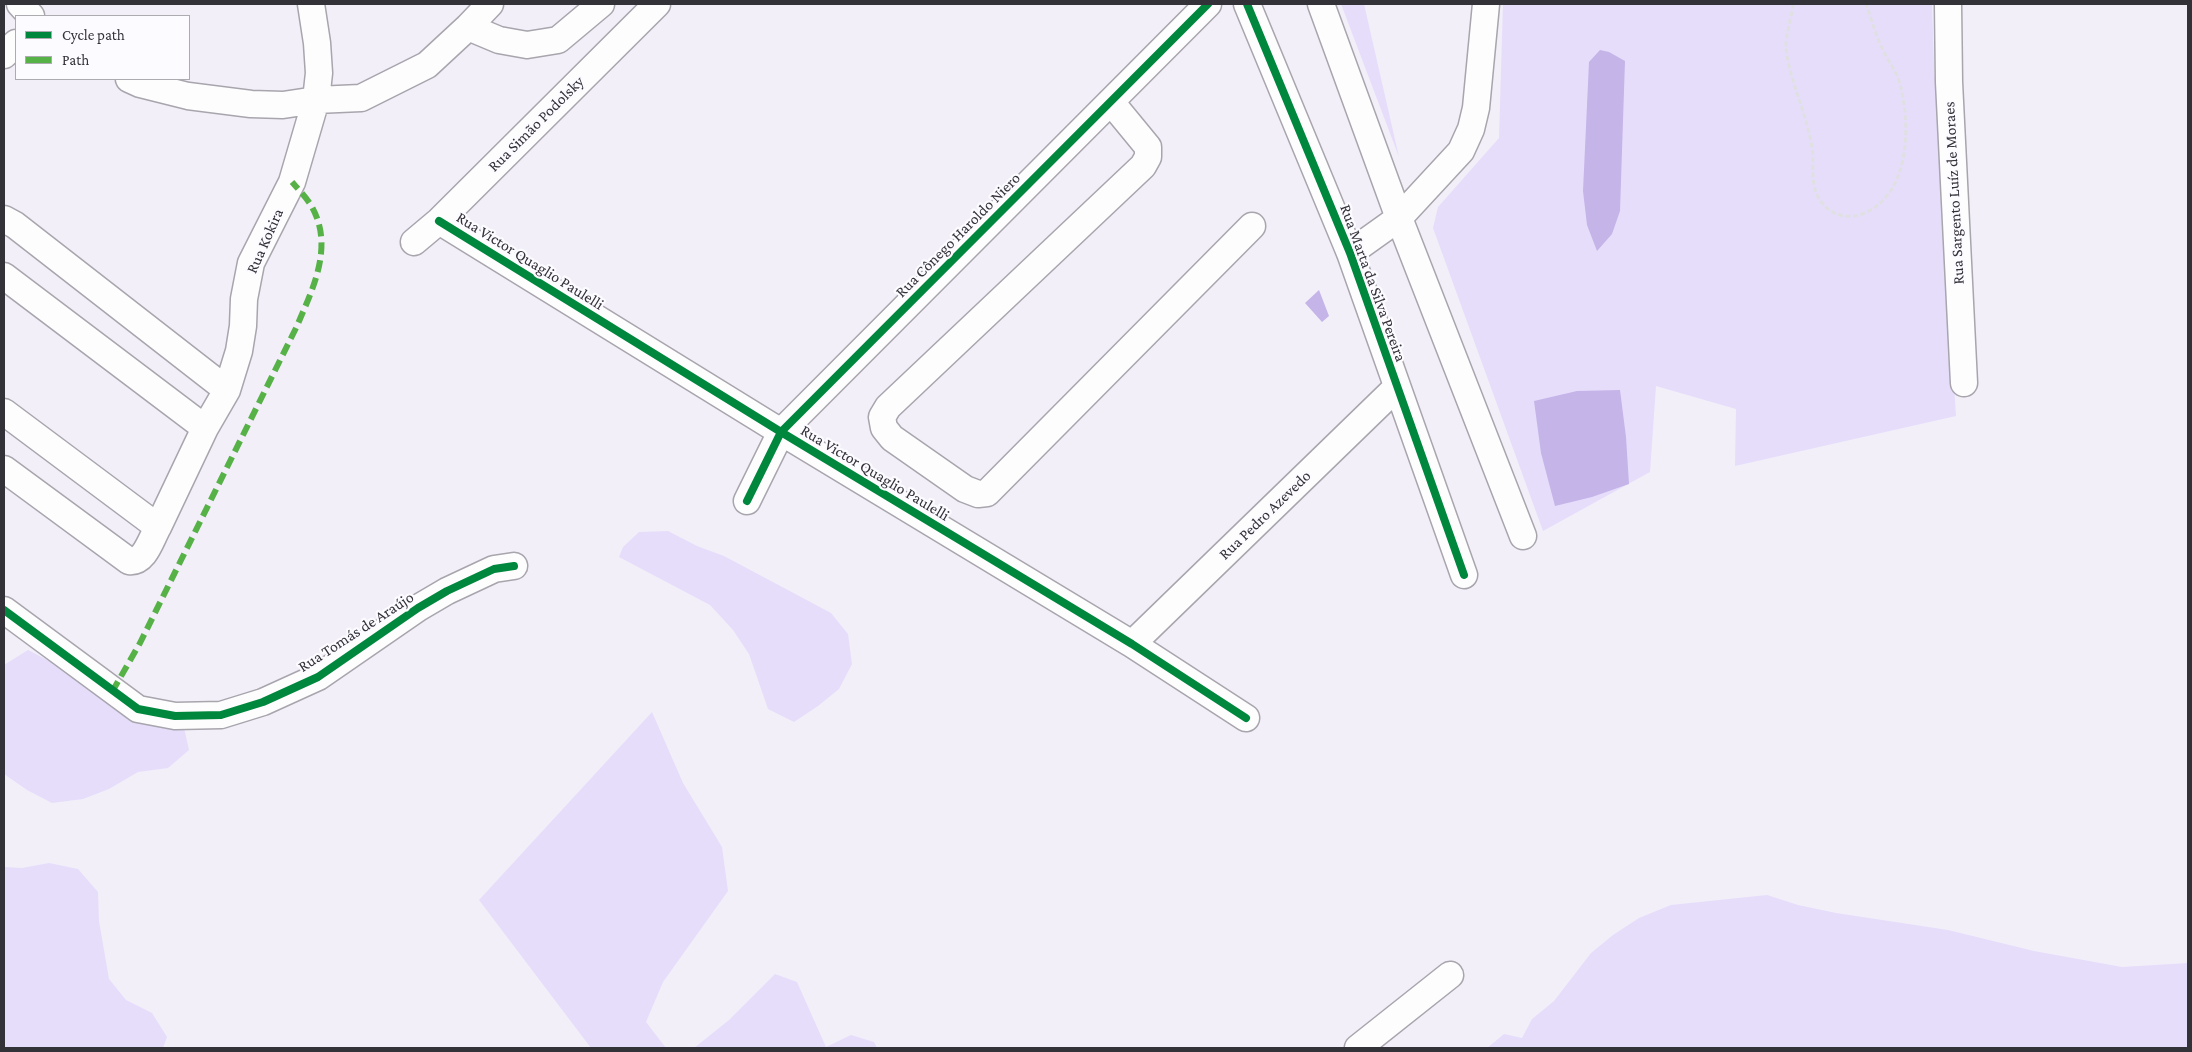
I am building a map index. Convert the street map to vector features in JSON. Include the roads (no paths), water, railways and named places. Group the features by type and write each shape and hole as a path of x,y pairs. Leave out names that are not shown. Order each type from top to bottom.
{"street":[{"path":"20,4 30,15"},
{"name":"Rua Kokira","path":"4,469 122,556 135,561 141,559 205,428 227,390 239,351 248,276 258,249 292,182 316,100 319,73 318,43 311,4"},
{"path":"131,80 188,96 251,104 283,105 316,100 361,98 426,64 468,27 490,4"},
{"path":"468,27 499,40 527,45 558,40 602,4"},
{"name":"Rua Simão Podolsky","path":"414,242 438,221 657,4"},
{"name":"Rua Cônego Haroldo Niero","path":"747,501 781,432 1208,4"},
{"name":"Rua Marta da Silva Pereira","path":"1247,4 1350,253 1464,575"},
{"path":"1321,4 1399,218 1523,536"},
{"path":"1350,253 1399,218 1461,151 1471,129 1476,108 1486,4"},
{"name":"Rua Sargento Luíz de Moraes","path":"1948,4 1949,82 1964,383"},
{"path":"4,55 15,44"},
{"path":"1111,102 1148,147 1148,157 1143,166 888,406 882,417 884,428 892,438 965,489 978,494 987,493 1252,226"},
{"path":"4,220 15,225 227,390"},
{"name":"Rua Victor Quaglio Paulelli","path":"438,221 781,432 1132,644 1246,718"},
{"path":"4,276 205,428"},
{"name":"Rua Pedro Azevedo","path":"1132,644 1397,387"},
{"path":"4,412 158,527"},
{"name":"Rua Tomás de Araújo","path":"4,610 138,710 174,716 221,715 263,702 318,677 440,596 494,569 514,566"},
{"path":"1358,1048 1450,975"}]}
